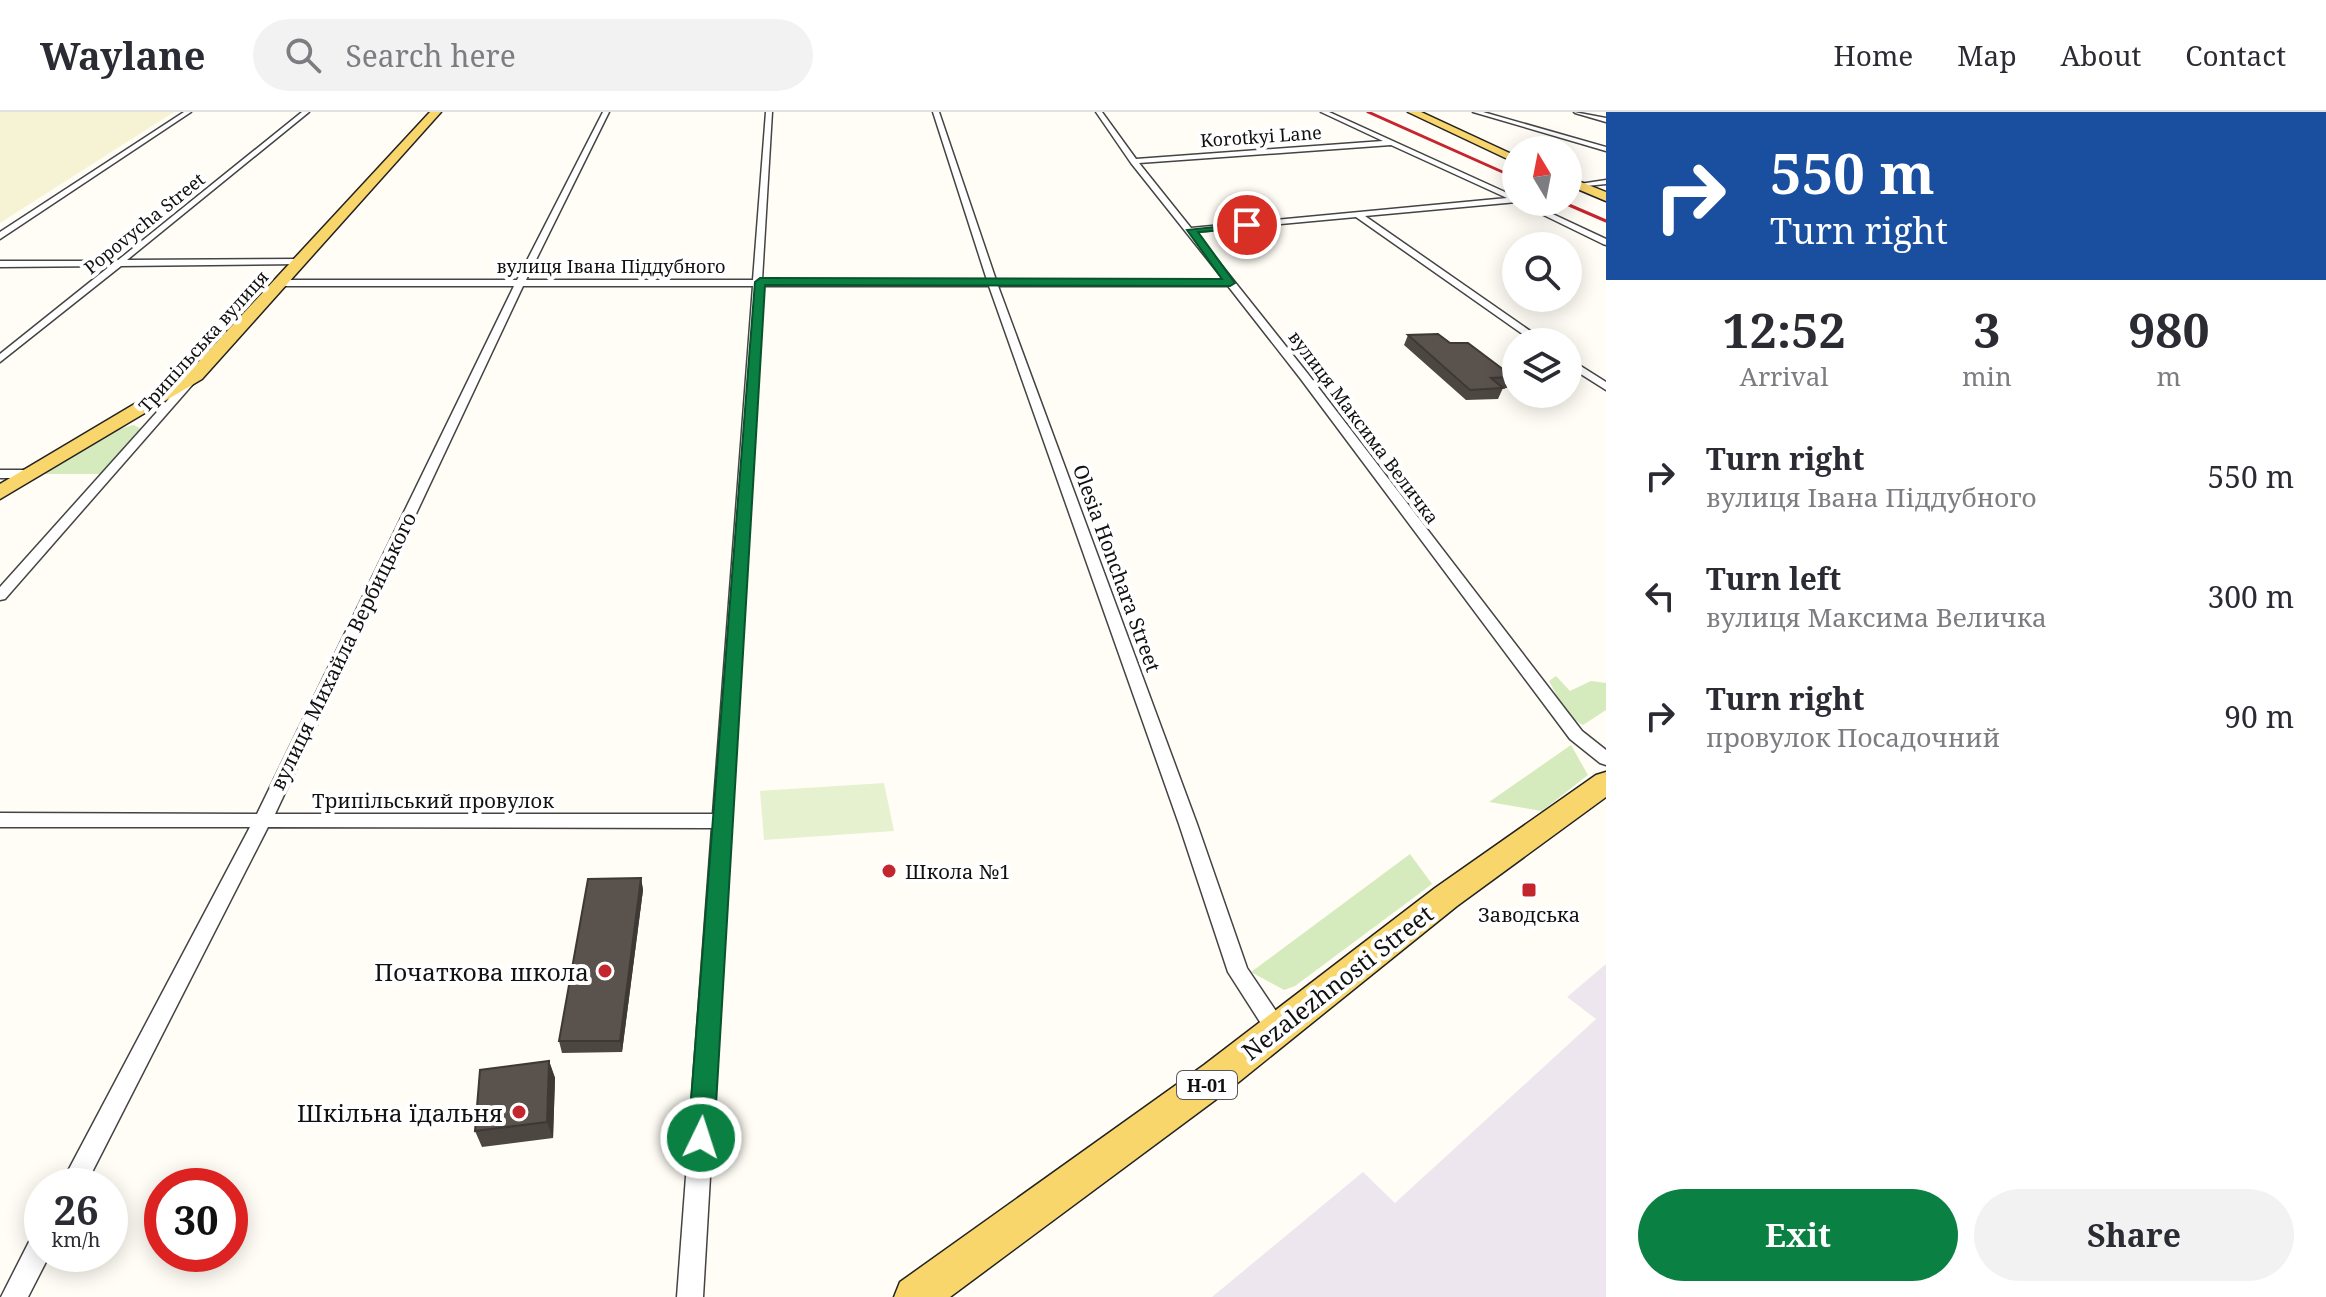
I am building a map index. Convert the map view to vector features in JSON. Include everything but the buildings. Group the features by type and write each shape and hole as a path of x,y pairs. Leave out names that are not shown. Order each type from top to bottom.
{"main road":[{"name":"Трипільська вулиця","path":"196,375 436,112"},
{"path":"1413,112 1502,153"},
{"path":"1582,187 1606,197"},
{"path":"0,493 196,375"},
{"name":"Nezalezhnosti Street","path":"915,1297 1217,1077 1446,897 1606,782"}],"street":[{"path":"0,236 188,112"},
{"name":"Popovycha Street","path":"0,359 306,112"},
{"name":"вулиця Михайла Вербицького","path":"81,1168 262,822 520,283 606,112"},
{"path":"690,1297 769,112"},
{"name":"Olesia Honchara Street","path":"936,112 992,281 1188,824 1238,972 1277,1029"},
{"name":"вулиця Максима Величка","path":"1099,112 1576,735 1606,759"},
{"path":"1324,112 1502,193"},
{"path":"1476,112 1606,149"},
{"path":"1577,112 1606,120"},
{"name":"Korotkyi Lane","path":"1134,161 1391,143"},
{"path":"1582,183 1606,182"},
{"path":"1191,230 1502,202"},
{"path":"1359,216 1521,328"},
{"path":"1552,216 1606,242"},
{"path":"0,264 299,262"},
{"name":"вулиця Івана Піддубного","path":"280,283 1230,283"},
{"path":"1582,371 1606,387"},
{"name":"Трипільська вулиця","path":"0,596 196,375"},
{"path":"0,474 33,474"},
{"name":"Трипільський провулок","path":"0,820 723,821"},
{"path":"14,1297 27,1272"}],"shaded area":[{"path":"0,112 174,112 0,223"},
{"path":"1606,964 1606,1297 1212,1297 1363,1172 1395,1203 1596,1019 1567,997"}],"green space":[{"path":"133,425 140,428 103,474 42,474 117,430"},
{"path":"1556,676 1570,691 1591,681 1606,683 1606,710 1583,725 1577,721 1563,706 1549,681"},
{"path":"1571,745 1588,775 1542,811 1489,802"},
{"path":"884,783 894,831 764,840 760,791"},
{"path":"1410,854 1432,884 1295,986 1284,990 1251,972"}],"railway":[{"path":"1368,112 1502,172"},
{"path":"1582,211 1606,221"}],"place":[{"name":"Школа №1","path":"889,871"},
{"name":"Заводська","path":"1529,890"},
{"name":"Початкова школа","path":"605,971"},
{"name":"Шкільна їдальня","path":"519,1112"}],"route":[{"path":"701,1138 760,282 1230,283 1191,230 1247,225"}]}
